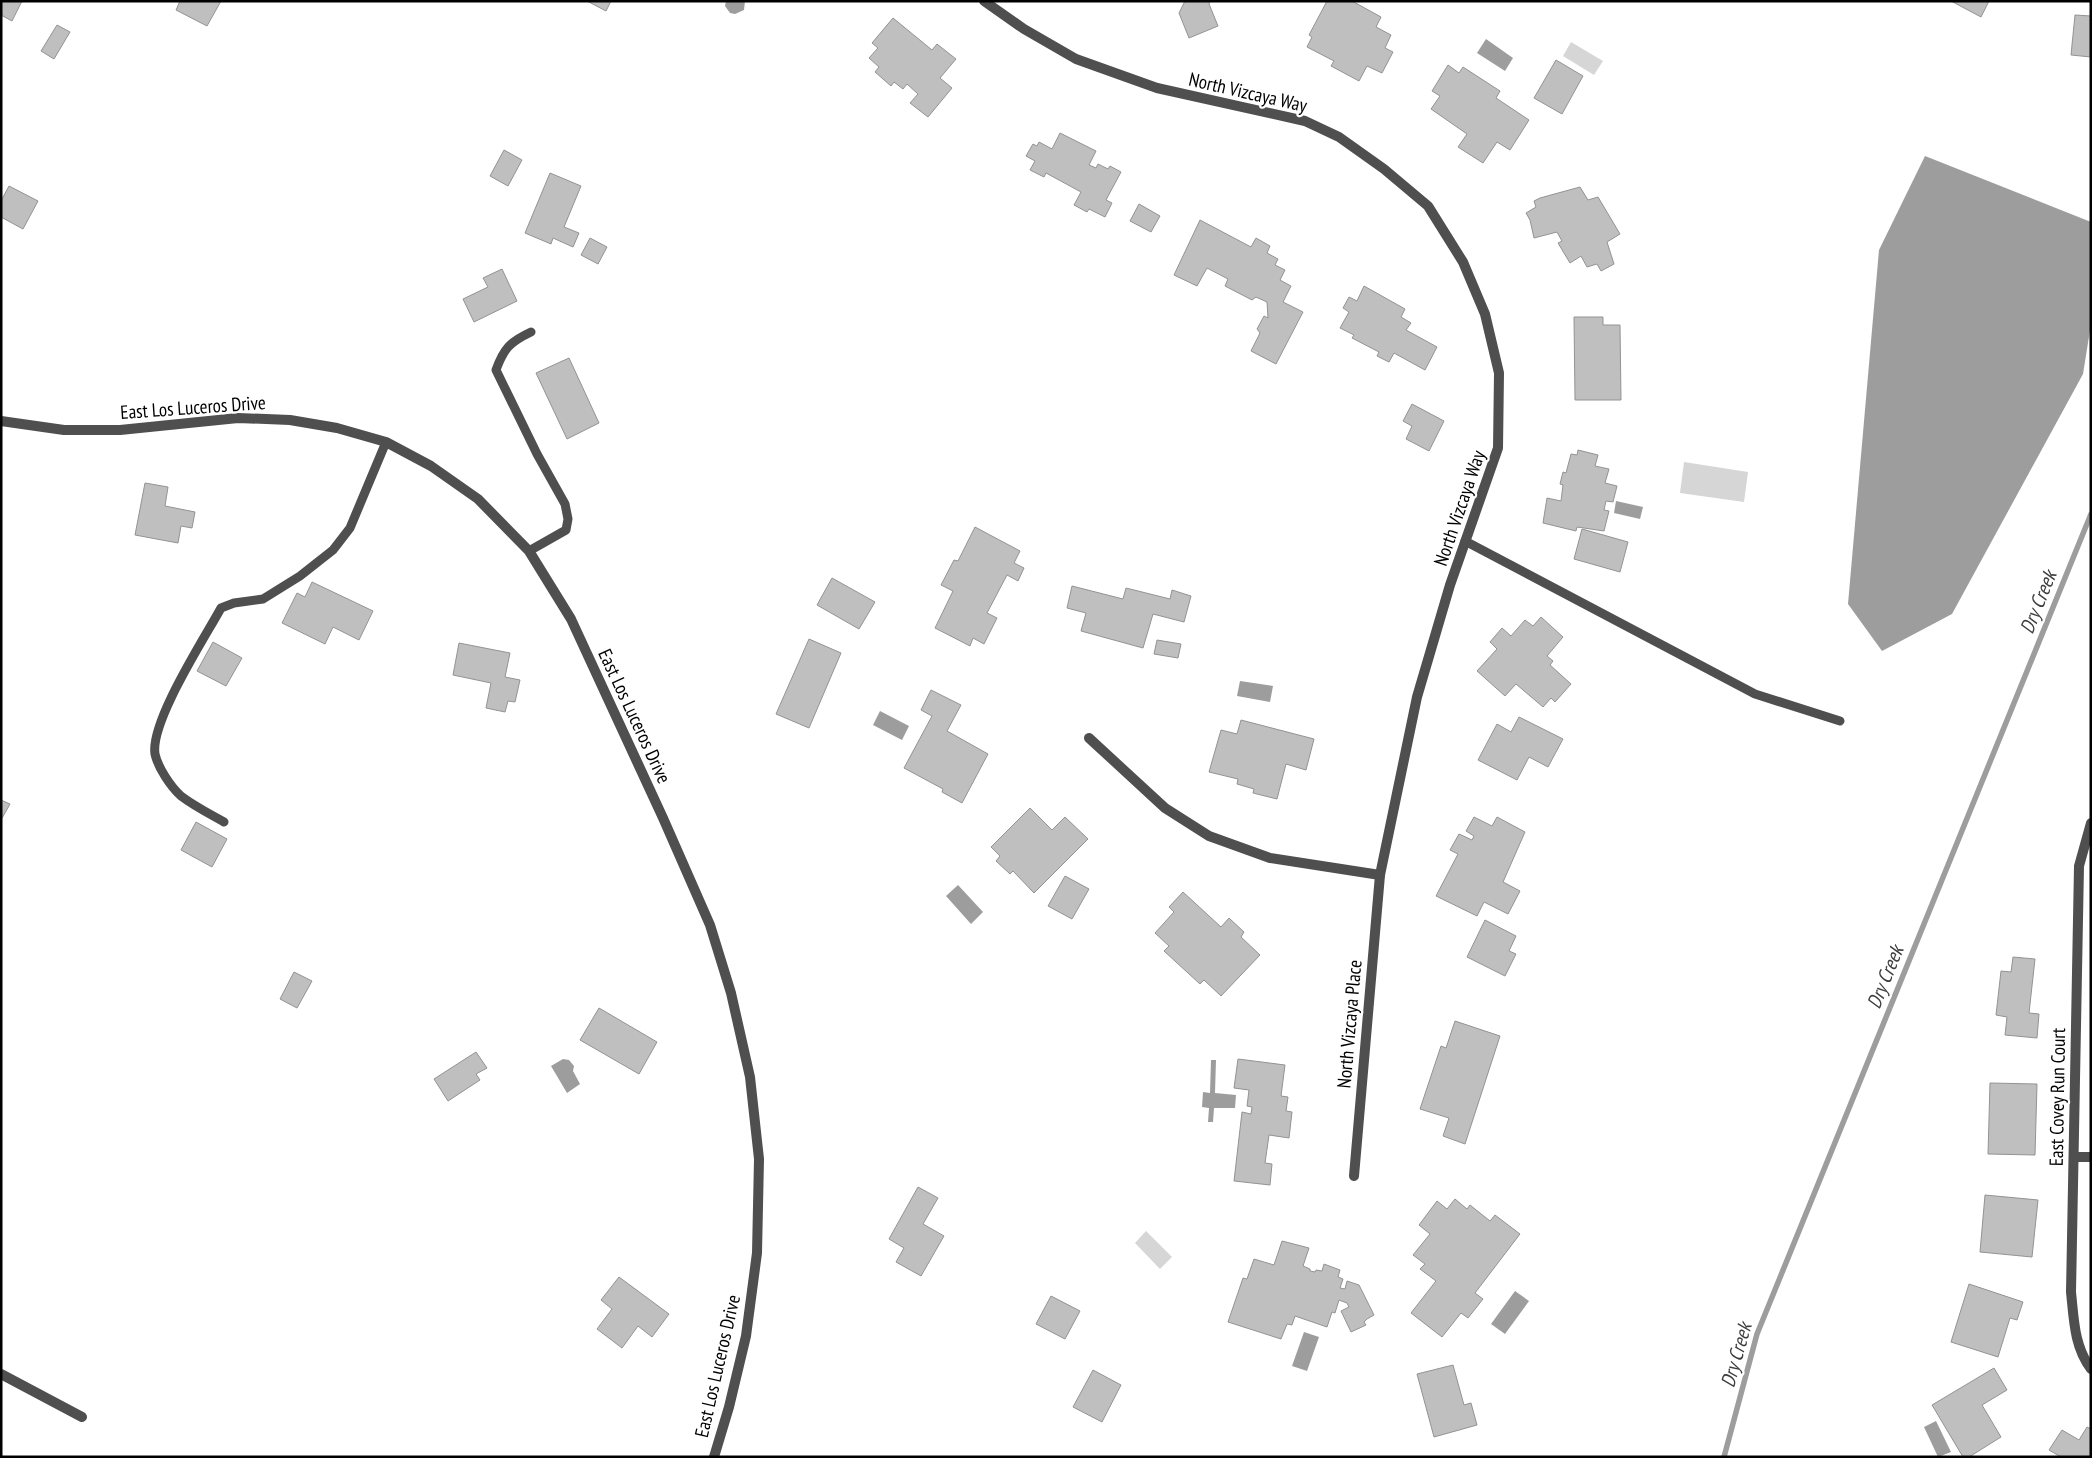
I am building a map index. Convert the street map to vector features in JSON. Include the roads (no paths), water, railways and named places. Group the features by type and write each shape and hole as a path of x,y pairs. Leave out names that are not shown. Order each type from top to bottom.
{"street":[{"name":"North Vizcaya Way","path":"984,1 1024,29 1076,59 1157,88 1305,121 1339,137 1384,169 1428,206 1463,262 1485,314 1500,374 1498,448 1450,585 1417,697 1380,876"},
{"name":"East Los Luceros Drive","path":"1,421 64,430 120,430 238,418 290,420 336,428 386,442 431,466 478,499 529,551 571,620 663,818 710,925 731,993 750,1076 759,1159 757,1252 746,1336 729,1407 714,1457"},
{"path":"1089,738 1165,808 1209,836 1270,858 1380,876"},
{"name":"East Covey Run Court","path":"2091,823 2079,866 2072,1300 2075,1335 2081,1352 2091,1369"},
{"name":"North Vizcaya Place","path":"1354,1176 1380,876"},
{"path":"2074,1157 2091,1157"},
{"path":"1,1374 82,1417"}],"lane":[{"path":"529,551 566,530 568,519 565,504 537,454 496,370 502,352 516,339 531,332"},
{"path":"224,822 181,795 165,776 155,754 156,735 162,715 221,608 234,603 264,599 300,576 333,550 350,528 386,442"},
{"path":"1465,541 1755,694 1840,721"}],"waterway":[{"name":"Dry Creek","path":"1724,1457 1757,1334 2091,514"}]}
